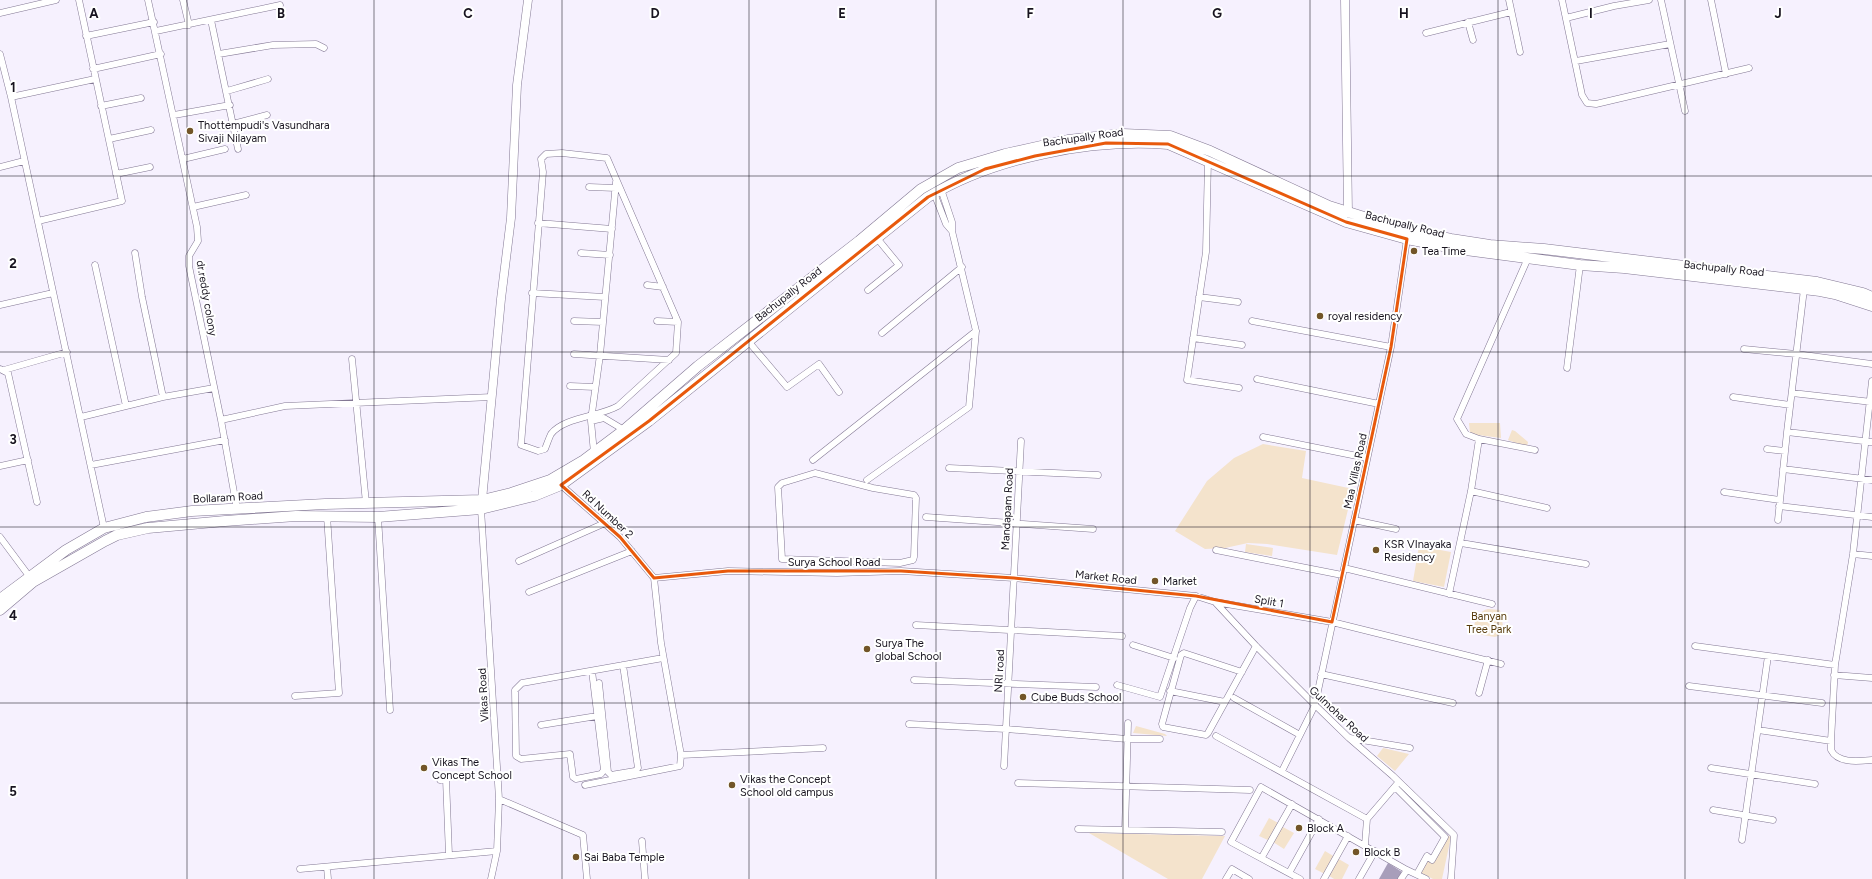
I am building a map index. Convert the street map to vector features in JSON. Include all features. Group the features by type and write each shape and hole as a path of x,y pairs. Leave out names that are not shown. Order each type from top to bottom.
{"main road":[{"name":"Bachupally Road","path":"481,504 534,496 561,485 605,454 660,405 698,366 859,241 921,189 955,169 1005,154 1068,140 1100,136 1143,134 1170,136 1210,151 1329,206 1412,231 1451,239 1490,245 1544,249 1817,282 1872,297"},
{"name":"Bachupally Road","path":"481,504 550,480 594,453 748,341 809,294 876,237 937,191 965,176 992,167 1036,156 1106,144 1139,142 1168,144 1208,160 1346,222 1407,239 1458,249 1580,265 1624,268 1804,289 1835,294 1872,306"},
{"name":"Bollaram Road","path":"0,599 66,550 104,528 146,517 192,511 325,504 481,504"},
{"path":"0,610 33,582 117,535 148,528 296,516 378,517 481,504"}],"street":[{"path":"0,13 56,0"},
{"path":"38,221 122,202 79,0"},
{"name":"dr.reddy colony","path":"148,0 161,54 197,227 198,241 189,256 190,266 225,440 237,509"},
{"path":"184,0 189,25"},
{"path":"481,504 501,299 511,218 518,85 528,0"},
{"path":"1345,0 1348,212"},
{"path":"1509,0 1520,52"},
{"path":"1562,0 1582,95 1587,103 1591,104 1679,85 1749,68"},
{"path":"1566,18 1613,3 1649,0"},
{"path":"1661,0 1685,112"},
{"path":"1711,0 1726,74"},
{"path":"156,31 280,5"},
{"path":"1426,33 1511,12"},
{"path":"212,20 238,149"},
{"path":"86,36 154,22"},
{"path":"1468,22 1473,40"},
{"path":"219,54 273,45 316,44 324,48"},
{"path":"1576,61 1670,44"},
{"path":"0,54 67,352 104,528"},
{"path":"93,69 161,54"},
{"path":"11,98 95,79"},
{"path":"227,91 268,79"},
{"path":"101,106 141,98"},
{"path":"174,116 230,105"},
{"path":"233,124 267,115"},
{"path":"109,139 151,130"},
{"path":"183,159 225,150"},
{"path":"591,419 609,412 618,406 670,360 676,353 678,322 616,184 608,158 562,153 546,154 541,160 543,172 532,293 521,445 538,451 546,449 552,434 566,423 591,419 604,418 624,430"},
{"path":"1208,160 1206,252 1187,380 1239,388"},
{"path":"0,167 24,162"},
{"path":"116,174 150,168"},
{"path":"589,187 616,184"},
{"path":"594,453 591,419 600,355 616,184"},
{"path":"866,480 969,407 976,331 962,267 952,231 952,222 937,191"},
{"path":"193,207 246,195"},
{"path":"538,223 612,229"},
{"path":"868,290 899,265 876,237"},
{"name":"Maa Villas Road","path":"1282,771 1315,705 1321,674 1335,623 1343,571 1391,348 1407,239"},
{"path":"135,253 142,297 163,397"},
{"path":"581,253 610,255"},
{"path":"1528,258 1456,419 1466,434 1479,439 1534,450"},
{"path":"95,265 126,406"},
{"path":"1567,368 1580,265"},
{"path":"882,332 962,267"},
{"path":"647,285 663,287"},
{"path":"1778,520 1804,289"},
{"path":"0,305 53,293"},
{"path":"532,293 605,297"},
{"path":"1200,297 1238,302"},
{"path":"574,321 603,322"},
{"path":"657,321 678,322"},
{"path":"1252,321 1391,348"},
{"path":"813,460 976,331"},
{"path":"1193,338 1242,345"},
{"path":"748,341 787,387 819,364 839,392"},
{"path":"1744,350 1796,354 1872,364"},
{"path":"2,369 67,352"},
{"path":"574,354 670,360"},
{"path":"352,359 366,503"},
{"path":"2,369 8,373 37,502"},
{"path":"1257,379 1379,404"},
{"path":"1872,382 1869,442 1861,479 1853,554 1835,666 1830,741 1831,750 1838,758 1854,761 1872,760"},
{"path":"570,386 595,387"},
{"path":"81,418 163,397 214,388"},
{"path":"1792,393 1871,402"},
{"path":"221,420 285,406 492,397"},
{"path":"1733,397 1790,405"},
{"path":"1787,432 1869,442"},
{"path":"1263,437 1367,458"},
{"path":"1449,594 1471,491 1479,439"},
{"path":"91,465 225,440"},
{"name":"Mandapam Road","path":"1014,578 1021,441"},
{"path":"1767,449 1785,451"},
{"path":"0,466 28,460"},
{"path":"949,468 1098,474"},
{"path":"1784,469 1872,480"},
{"path":"815,473 873,488 911,495 916,498 914,557 912,560 900,563 837,560 782,559 778,487 782,483 815,473"},
{"name":"Rd Number 2","path":"561,485 606,523 654,578"},
{"path":"1471,491 1547,508"},
{"path":"1724,492 1780,503 1872,517"},
{"name":"Vikas Road","path":"481,504 499,799 497,851 491,879"},
{"path":"295,696 340,693 327,516"},
{"path":"378,517 390,710"},
{"path":"926,517 1093,529"},
{"path":"1354,520 1396,529"},
{"path":"519,561 606,523"},
{"path":"0,538 29,576"},
{"path":"1461,542 1586,564"},
{"path":"1216,550 1343,571 1492,604"},
{"path":"529,592 632,551"},
{"path":"1853,554 1872,556"},
{"path":"793,560 794,572"},
{"path":"837,560 837,573"},
{"path":"900,563 901,571"},
{"name":"Surya School Road","path":"654,578 716,571 837,573 901,571 1014,578"},
{"path":"585,786 672,769 680,766 681,755 663,658 654,578"},
{"name":"Market Road","path":"1014,578 1196,596"},
{"name":"NRI road","path":"1004,766 1014,578"},
{"path":"1117,686 1157,698 1160,697 1190,608 1196,596"},
{"name":"Split 1","path":"1196,596 1215,602 1335,623 1502,664"},
{"name":"Gulmohar Road","path":"1215,602 1256,646 1396,784 1454,835 1451,879"},
{"path":"916,625 1122,636"},
{"path":"1133,645 1174,658"},
{"path":"1242,672 1184,653 1181,655 1170,691 1162,724 1163,727 1202,736 1208,733 1242,672 1256,646"},
{"path":"1695,646 1835,666"},
{"path":"1742,840 1768,656"},
{"path":"592,671 604,770 601,774 576,779 573,777 570,754 521,759 516,756 515,690 522,683 663,658"},
{"path":"1479,693 1488,660"},
{"path":"599,683 608,772 611,775 635,770 638,768 623,665"},
{"path":"1321,674 1453,703"},
{"path":"1834,675 1872,678"},
{"path":"914,680 1096,687"},
{"path":"1689,686 1822,703"},
{"path":"1170,691 1225,702"},
{"path":"1234,698 1300,735"},
{"path":"541,725 597,716"},
{"path":"1125,830 1128,723"},
{"path":"909,724 1006,729 1127,739 1160,739"},
{"path":"1758,730 1830,741"},
{"path":"1216,736 1367,819"},
{"path":"1349,738 1410,748"},
{"path":"681,755 823,748"},
{"path":"1711,768 1815,784"},
{"path":"440,780 446,779 449,855"},
{"path":"1018,783 1250,790"},
{"path":"1365,845 1367,819 1396,784 1445,837 1432,860 1426,857 1417,874"},
{"path":"1300,879 1232,842 1261,787 1407,870 1426,879"},
{"path":"499,799 583,835 587,879"},
{"path":"1262,858 1292,804"},
{"path":"1713,810 1773,820"},
{"path":"1289,873 1319,819"},
{"path":"1078,829 1222,832"},
{"path":"1324,879 1348,836"},
{"path":"642,841 646,879"},
{"path":"300,869 497,851"},
{"path":"1359,879 1375,851"},
{"path":"327,867 328,879"},
{"path":"1226,879 1232,869 1249,879"},
{"path":"1401,879 1407,870"}],"highlighted area":[{"path":"1106,143 1168,144 1346,222 1407,239 1391,347 1332,622 1196,596 1014,578 901,571 728,571 654,578 620,537 561,485 649,421 928,197 985,169 1035,156"}],"green space":[{"path":"1469,423 1500,423 1501,438 1470,434"},
{"path":"1512,430 1528,442 1527,447 1508,440"},
{"path":"1263,444 1306,451 1302,478 1353,489 1337,555 1267,544 1248,543 1225,548 1205,549 1175,531 1207,481 1234,458"},
{"path":"1246,544 1273,548 1272,556 1245,552"},
{"path":"1419,546 1451,552 1444,587 1413,581"},
{"name":"Banyan Tree Park","path":"1484,610 1500,610 1503,626 1500,635 1495,637 1476,634 1474,626 1478,615"},
{"path":"1136,726 1165,734 1167,736 1133,733"},
{"path":"1383,748 1409,754 1395,771 1377,756"},
{"path":"1269,818 1280,824 1270,841 1259,836"},
{"path":"1281,826 1294,833 1284,849 1273,842"},
{"path":"1089,833 1225,836 1202,879 1168,879"},
{"path":"1447,835 1451,837 1442,879 1433,879 1419,872 1428,859 1432,861"},
{"path":"1325,851 1335,857 1325,874 1315,869"},
{"path":"1337,858 1349,865 1342,879 1334,879 1328,875"}],"shaded area":[{"path":"1388,863 1402,872 1398,879 1379,879"}],"place":[{"name":"Thottempudi's Vasundhara Sivaji Nilayam","path":"190,131"},
{"name":"Tea Time","path":"1414,251"},
{"name":"royal residency","path":"1320,316"},
{"name":"KSR VInayaka Residency","path":"1376,550"},
{"name":"Market","path":"1155,581"},
{"name":"Surya The global School","path":"867,649"},
{"name":"Cube Buds School","path":"1023,697"},
{"name":"Vikas The Concept School","path":"424,768"},
{"name":"Vikas the Concept School old campus","path":"732,785"},
{"name":"Block A","path":"1299,828"},
{"name":"Block B","path":"1356,852"},
{"name":"Sai Baba Temple","path":"576,857"}]}
